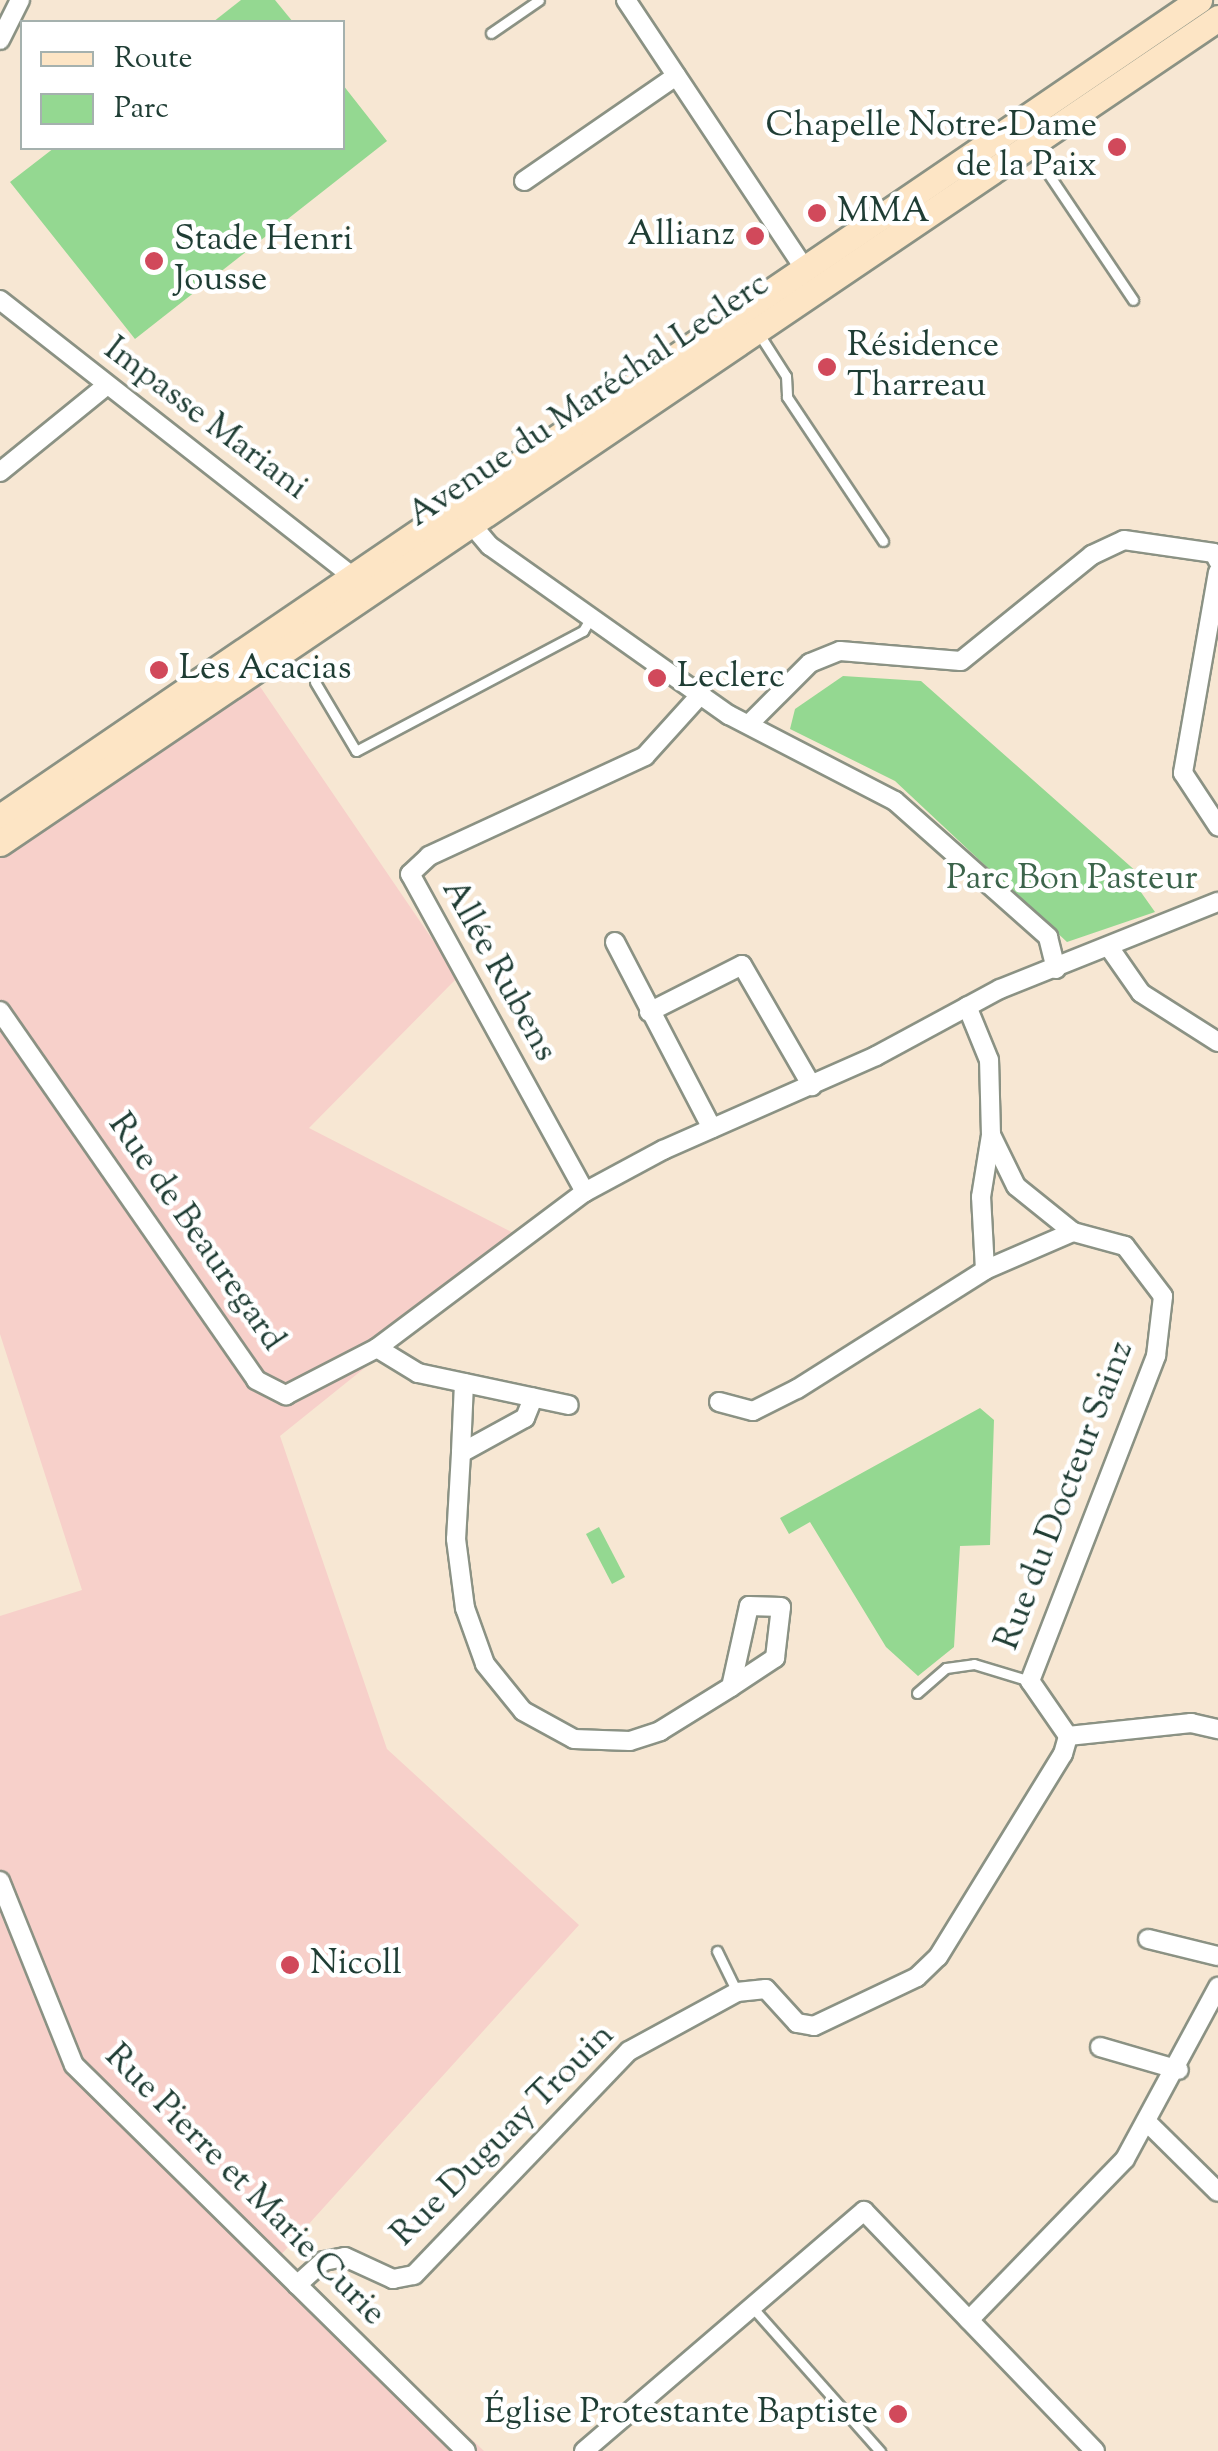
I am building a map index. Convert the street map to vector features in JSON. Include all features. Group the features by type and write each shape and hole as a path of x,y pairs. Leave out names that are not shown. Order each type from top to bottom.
{"main road":[{"name":"Avenue du Maréchal Leclerc","path":"0,817 361,585 467,526 758,330 805,269 1199,0"},
{"name":"Avenue du Maréchal Leclerc","path":"0,843 361,585 470,497 1030,146 1218,18"}],"street":[{"path":"0,40 20,0"},
{"path":"626,0 805,269"},
{"path":"524,181 676,76"},
{"name":"Impasse Mariani","path":"0,300 361,585"},
{"path":"0,472 106,386"},
{"path":"470,497 467,526 591,616 701,694 895,801 1048,937 1056,968"},
{"path":"750,723 810,663 840,651 961,661 1092,555 1124,540 1214,552 1218,561"},
{"path":"1218,572 1183,773 1218,826"},
{"name":"Allée Rubens","path":"585,1192 410,874 429,856 645,756 701,694"},
{"name":"Rue de Beauregard","path":"0,1011 256,1380 286,1394 305,1390 377,1348 585,1192 712,1128 812,1086 966,1006 1056,968 1111,950 1218,902"},
{"path":"616,942 712,1128"},
{"path":"1111,950 1142,993 1218,1042"},
{"path":"650,1012 742,964 812,1086"},
{"name":"Rue du Docteur Sainz","path":"966,1006 987,1049 992,1135 1016,1186 1073,1232 1125,1246 1153,1274 1165,1318 1030,1682"},
{"path":"985,1270 981,1197 992,1135"},
{"path":"719,1402 753,1410 798,1389 985,1270 1073,1232"},
{"path":"377,1348 418,1373 569,1405"},
{"path":"464,1384 456,1539 465,1608 485,1664 523,1710 574,1739 630,1741 731,1687"},
{"path":"461,1453 525,1418 533,1398"},
{"path":"1030,1682 1068,1736"},
{"path":"1068,1736 1191,1722 1218,1728"},
{"path":"737,1992 766,1989 797,2023 814,2026 916,1977 1021,1827 1068,1736"},
{"name":"Rue Pierre et Marie Curie","path":"1,1888 74,2066 466,2451"},
{"path":"1148,1939 1218,1956"},
{"path":"969,2320 1150,2125 1218,1987"},
{"name":"Rue Duguay Trouin","path":"297,2285 324,2260 346,2257 392,2279 414,2274 629,2051 737,1992"},
{"path":"1100,2047 1178,2070"},
{"path":"1150,2125 1218,2192"},
{"path":"584,2451 864,2211 1095,2451"}],"lane":[{"path":"491,33 539,0"},
{"path":"1030,146 1133,300"},
{"path":"758,330 786,376 786,397 883,541"},
{"path":"316,682 356,751 582,631 591,616"},
{"path":"918,1693 946,1668 974,1664 1030,1682"},
{"path":"716,1951 737,1992"},
{"path":"752,2307 880,2451"}],"shaded area":[{"path":"233,647 458,977 309,1128 525,1239 280,1436 387,1749 579,1925 279,2257 484,2451 0,2451 0,1616 82,1590 0,1334 0,819"}],"green space":[{"path":"241,0 275,0 291,20 216,20"},
{"name":"Stade Henri Jousse","path":"345,88 387,141 135,339 10,182 51,150 345,150"},
{"name":"Parc Bon Pasteur","path":"843,676 921,681 1147,881 1138,888 1155,912 1067,942 895,781 790,729 795,709"},
{"path":"980,1408 994,1420 990,1545 960,1546 954,1647 918,1676 886,1647 810,1522 789,1534 780,1518"},
{"path":"599,1527 625,1577 612,1584 586,1534"}],"place":[{"name":"Chapelle Notre-Dame de la Paix","path":"1117,147"},
{"name":"MMA","path":"817,213"},
{"name":"Allianz","path":"755,236"},
{"name":"Stade Henri Jousse","path":"154,261"},
{"name":"Résidence Tharreau","path":"827,367"},
{"name":"Les Acacias","path":"159,670"},
{"name":"Leclerc","path":"657,678"},
{"name":"Nicoll","path":"290,1965"},
{"name":"Église Protestante Baptiste","path":"898,2414"}]}
